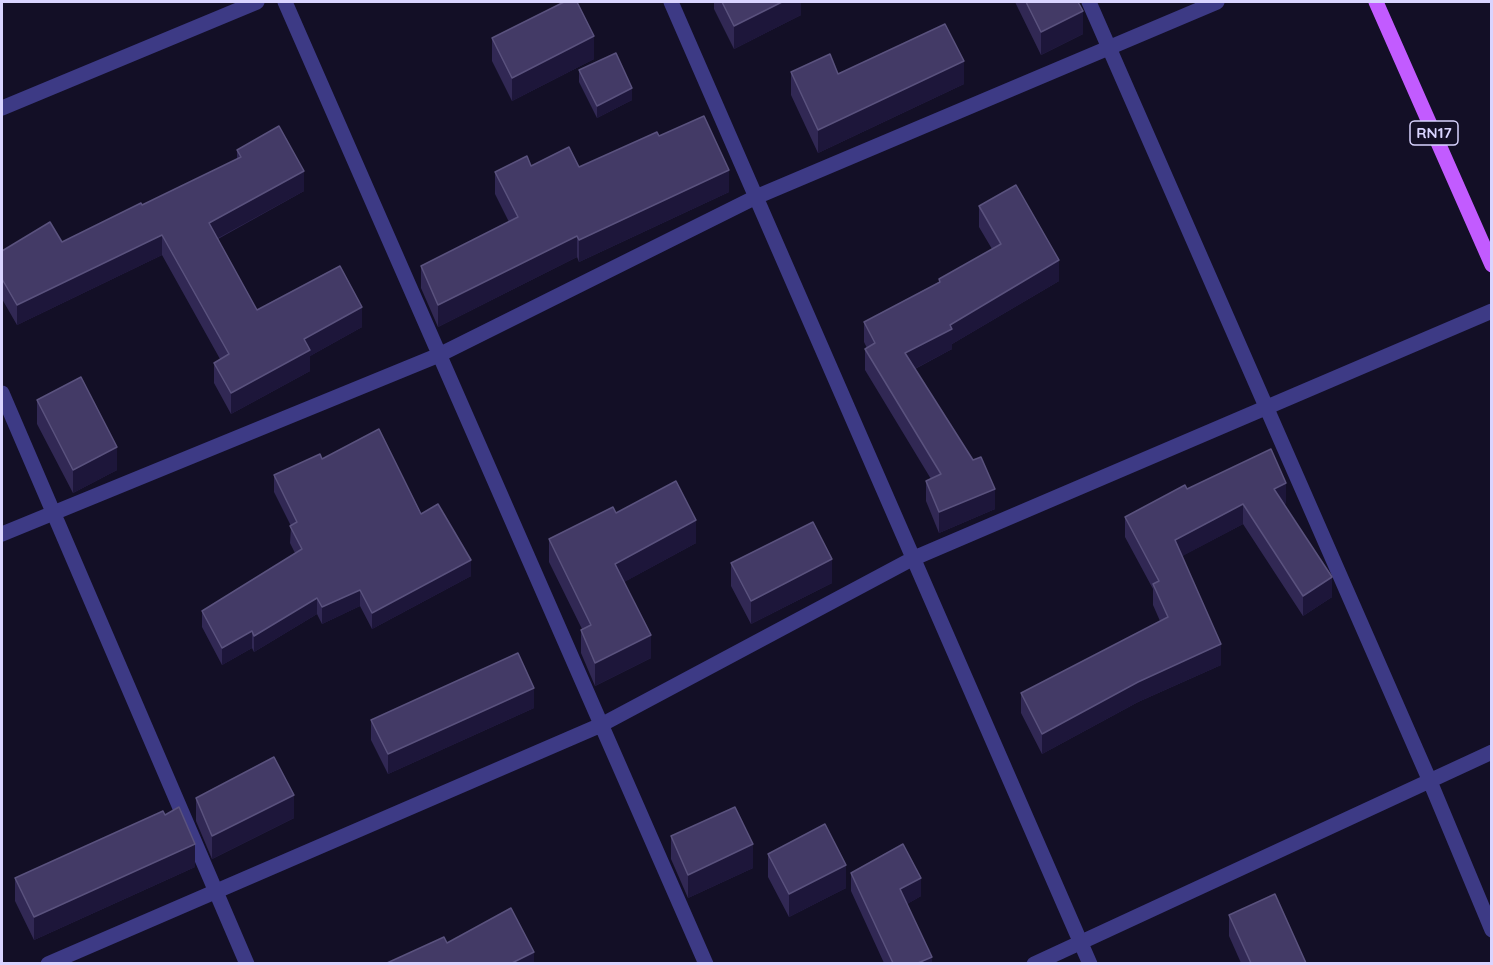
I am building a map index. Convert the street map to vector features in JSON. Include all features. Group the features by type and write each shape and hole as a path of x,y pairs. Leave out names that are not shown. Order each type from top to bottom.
{"main road":[{"name":"RN17","path":"1376,2 1491,266"}],"street":[{"path":"2,108 257,2"},
{"path":"285,2 706,963"},
{"path":"671,2 1090,963"},
{"path":"1089,2 1429,779 1491,930"},
{"path":"2,534 439,355 756,197 1217,2"},
{"path":"48,963 602,725 912,559 1491,311"},
{"path":"2,393 247,963"},
{"path":"1034,963 1491,752"}],"building":[{"path":"564,2 577,2 594,36 512,78 492,38"},
{"path":"722,2 782,2 734,26"},
{"path":"1026,2 1078,2 1083,11 1041,32"},
{"path":"945,24 964,61 818,130 791,72 830,54 838,74"},
{"path":"616,53 632,88 597,106 579,70"},
{"path":"704,116 729,170 579,240 577,236 438,305 421,266 518,217 495,172 527,156 531,166 569,147 579,167 657,132 659,136"},
{"path":"279,126 304,171 209,223 257,310 340,266 362,307 304,339 310,350 231,393 214,363 229,354 162,235 17,305 2,279 2,251 50,222 62,242 241,157 237,150"},
{"path":"1016,185 1059,260 950,325 952,329 905,353 973,460 981,457 995,489 939,512 926,481 941,474 865,349 875,343 864,322 940,282 939,279 1001,244 979,206"},
{"path":"81,377 117,447 73,470 37,400"},
{"path":"379,429 421,514 438,504 471,560 372,613 360,590 322,607 317,598 254,636 252,631 222,648 202,611 302,549 290,526 297,522 274,475 320,454 322,459"},
{"path":"1271,449 1286,483 1274,489 1332,577 1303,596 1243,504 1175,540 1221,644 1138,682 1042,734 1021,693 1168,617 1153,584 1159,581 1125,517 1185,485 1187,489"},
{"path":"676,481 696,520 615,564 651,635 595,663 581,630 591,625 549,539 613,507 616,513"},
{"path":"813,522 832,559 751,601 731,563"},
{"path":"518,653 534,688 388,754 371,720"},
{"path":"274,757 294,795 212,836 196,798"},
{"path":"179,807 195,844 34,917 15,878 163,811 165,815"},
{"path":"735,807 753,844 688,875 671,836"},
{"path":"825,824 846,865 789,894 768,854"},
{"path":"903,844 921,878 900,889 932,957 918,963 893,963 851,873"},
{"path":"1275,894 1306,963 1251,963 1229,915"},
{"path":"511,908 534,952 512,963 387,963 444,937 447,943"}]}
